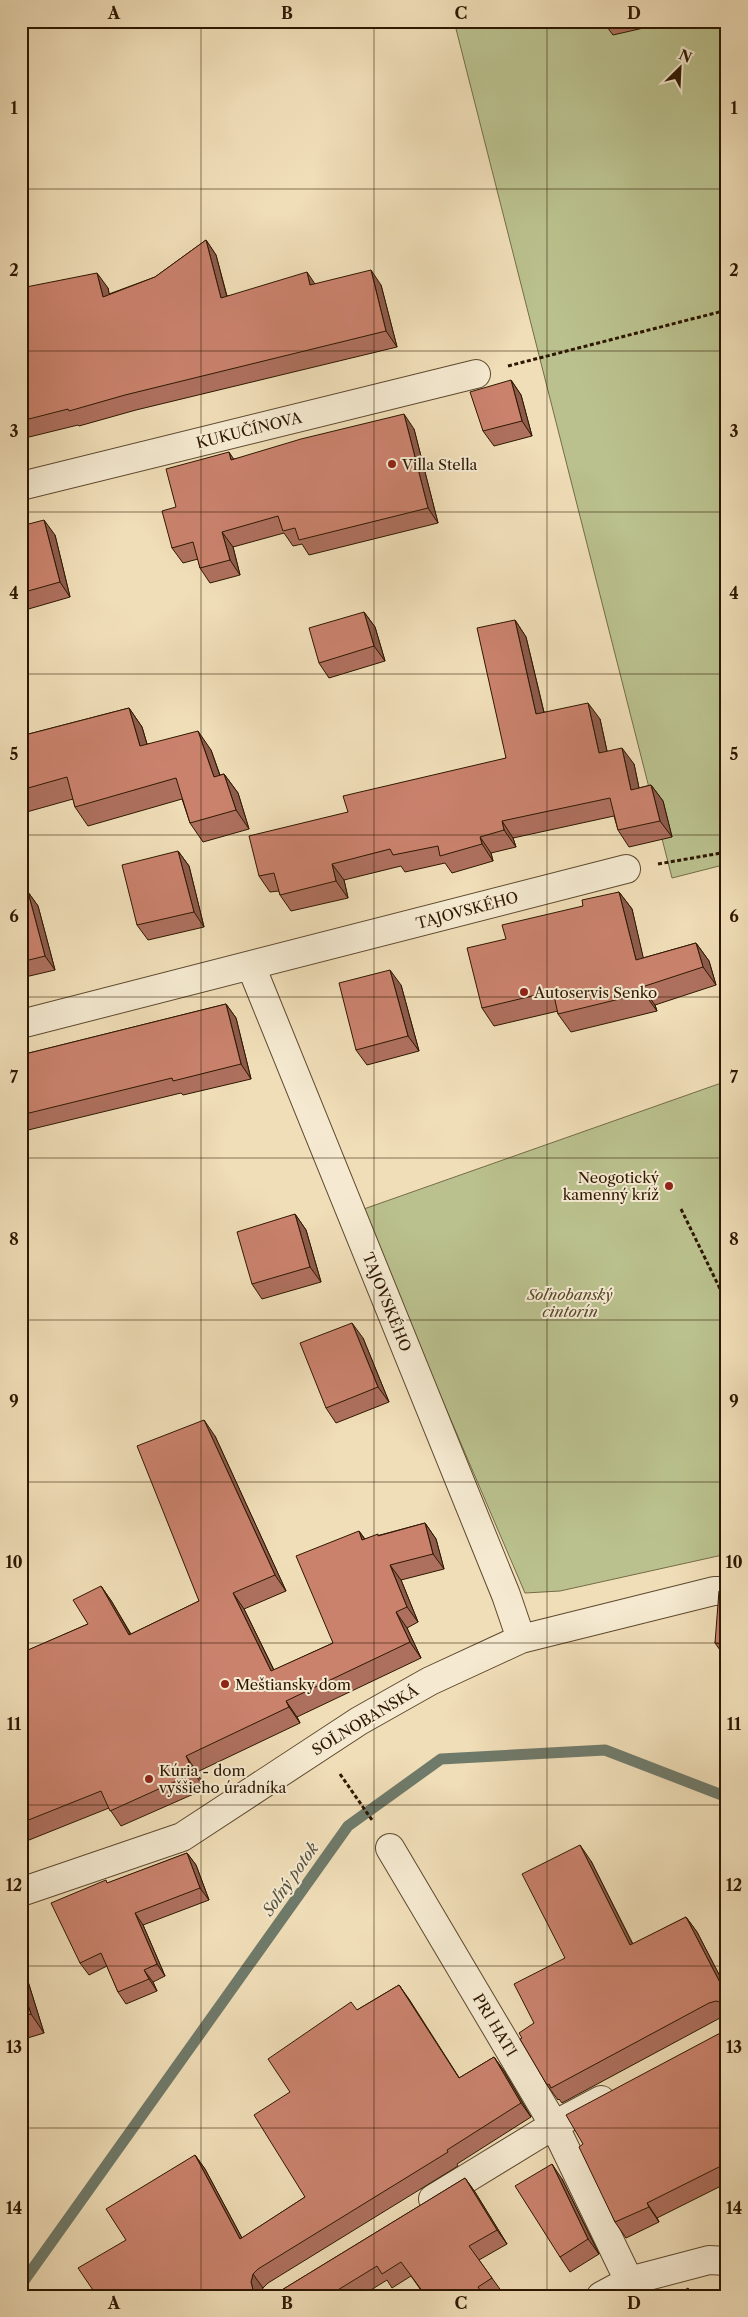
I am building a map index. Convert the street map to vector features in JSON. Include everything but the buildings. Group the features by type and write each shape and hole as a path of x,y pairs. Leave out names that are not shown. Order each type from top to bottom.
{"street":[{"name":"KUKUČÍNOVA","path":"21,486 476,374"},
{"name":"TAJOVSKÉHO","path":"21,1024 626,869"},
{"name":"TAJOVSKÉHO","path":"250,966 498,1576 521,1639"},
{"name":"SOĽNOBANSKÁ","path":"21,1892 182,1837 359,1721 430,1681 521,1639 714,1591 727,1591"},
{"name":"PRI HATI","path":"390,1848 554,2125 629,2281"},
{"path":"411,2213 554,2125 623,2088"},
{"path":"601,2296 629,2281 709,2260 727,2261"}],"path":[{"path":"476,374 727,310"},
{"path":"626,869 727,852"},
{"path":"681,1210 727,1303"},
{"path":"344,1778 390,1848"}],"green space":[{"path":"454,21 727,21 727,864 672,878"},
{"name":"Soľnobanský cintorín","path":"727,1081 727,1554 560,1591 525,1593 361,1210"}],"waterway":[{"name":"Soľný potok","path":"21,2285 348,1826 441,1759 605,1750 727,1797"}],"place":[{"name":"Villa Stella","path":"392,464"},
{"name":"Autoservis Senko","path":"524,992"},
{"name":"Neogotický kamenný kríž","path":"669,1186"},
{"name":"Meštiansky dom","path":"225,1684"},
{"name":"Kúria - dom vyššieho úradníka","path":"149,1779"}]}
